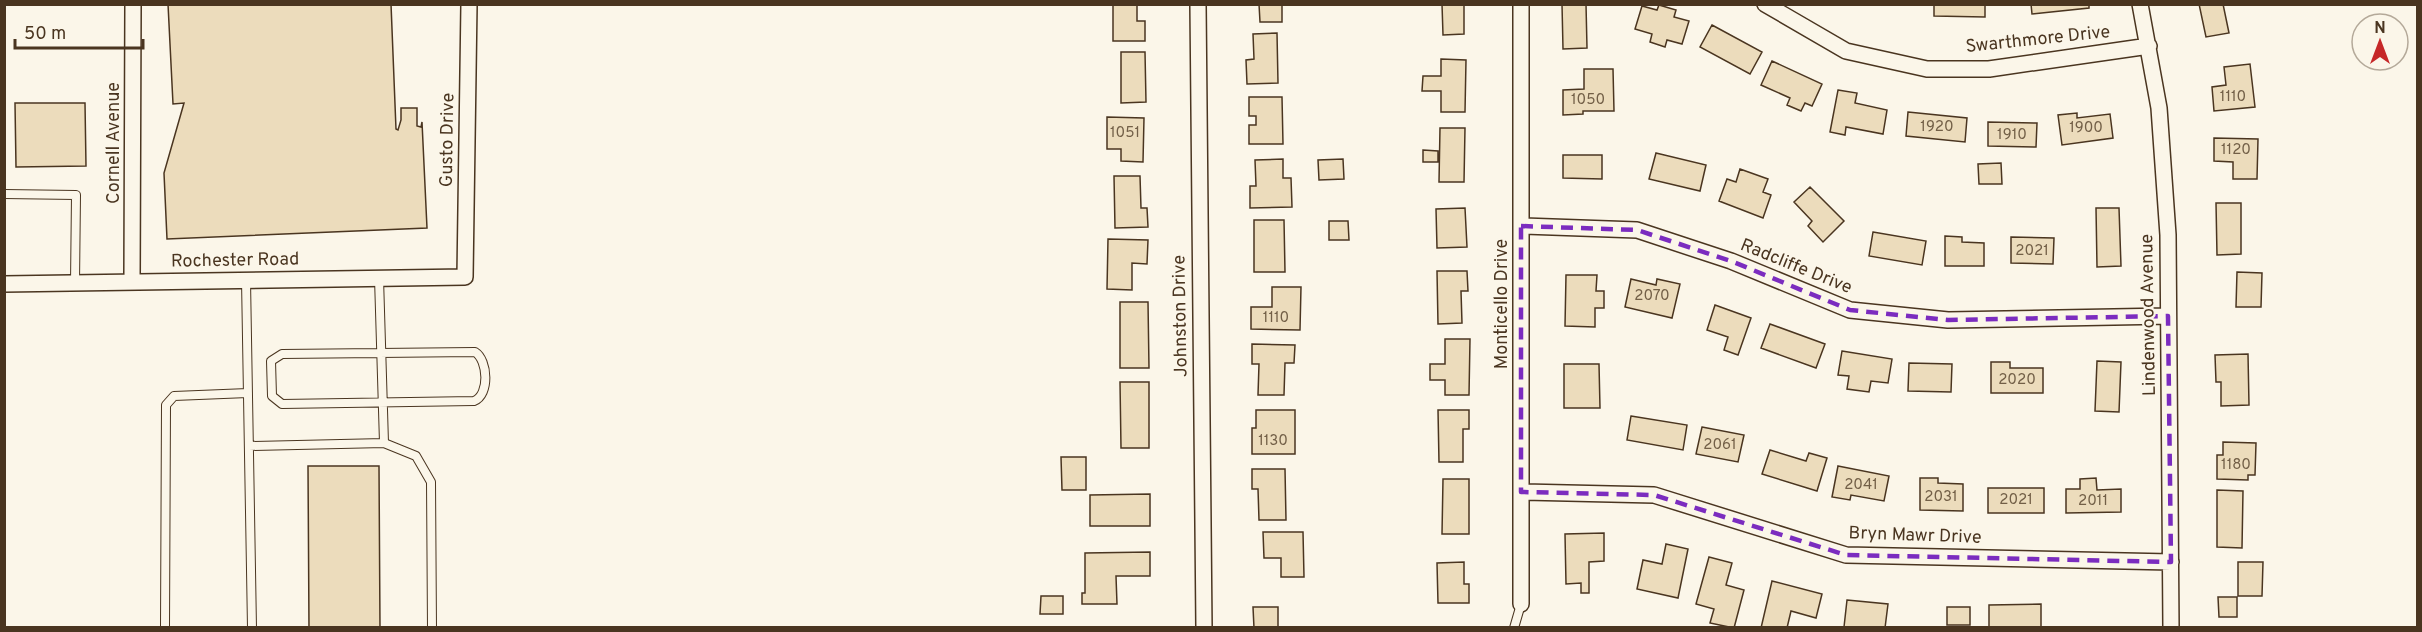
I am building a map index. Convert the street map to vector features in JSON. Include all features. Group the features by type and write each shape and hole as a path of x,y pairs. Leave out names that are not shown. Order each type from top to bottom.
{"street":[{"name":"Cornell Avenue","path":"132,282 133,4"},
{"name":"Gusto Drive","path":"465,277 469,4"},
{"name":"Johnston Drive","path":"1198,4 1204,627"},
{"name":"Monticello Drive","path":"1521,4 1521,604"},
{"name":"Swarthmore Drive","path":"1765,4 1846,51 1927,69 1989,69 2149,46"},
{"name":"Lindenwood Avenue","path":"2140,4 2158,108 2166,214 2171,627"},
{"name":"Radcliffe Drive","path":"1521,226 1636,230 1731,261 1850,310 1948,320 2168,316"},
{"name":"Rochester Road","path":"4,284 465,277"},
{"name":"Bryn Mawr Drive","path":"1521,492 1654,495 1846,555 2171,562"}],"lane":[{"path":"4,194 76,195 75,283"},
{"path":"379,278 384,443"},
{"path":"246,280 252,627"},
{"path":"475,352 481,355 484,362 484,393 480,399 383,403 282,404 272,396 271,361 282,354 475,352"},
{"path":"165,627 166,405 174,396 248,393"},
{"path":"249,446 384,443 416,456 431,482 432,627"},
{"path":"1514,627 1521,604"}],"highlighted area":[{"path":"1521,226 1637,230 1731,261 1850,310 1948,320 2168,316 2171,562 1846,555 1654,495 1521,492"}],"building":[{"path":"168,4 391,4 396,129 398,130 401,120 401,108 417,108 417,126 421,127 422,122 427,228 167,239 164,173 184,103 173,104"},
{"path":"1113,4 1137,4 1137,21 1145,21 1145,41 1113,41"},
{"path":"1259,4 1282,4 1282,22 1260,22"},
{"path":"1442,4 1464,4 1464,34 1443,35"},
{"path":"1562,4 1586,4 1587,48 1563,49"},
{"path":"1934,4 1985,4 1985,17 1934,16"},
{"path":"2031,4 2089,4 2089,8 2032,14"},
{"path":"2199,4 2223,4 2229,33 2206,37"},
{"path":"1659,5 1676,10 1674,17 1689,21 1682,44 1667,40 1665,47 1650,42 1652,34 1635,29 1642,6 1657,10"},
{"path":"1712,25 1762,52 1750,74 1700,47"},
{"path":"1277,33 1278,83 1247,84 1246,60 1254,59 1253,34"},
{"path":"1121,52 1145,52 1146,102 1121,103"},
{"path":"1441,59 1466,60 1465,112 1441,112 1441,91 1422,91 1423,76 1441,76"},
{"path":"1772,61 1822,84 1812,106 1805,103 1801,111 1787,105 1790,98 1761,85"},
{"path":"2250,64 2255,107 2214,111 2212,87 2226,85 2224,67"},
{"path":"1584,69 1613,69 1614,111 1583,111 1583,114 1563,115 1563,90 1584,89"},
{"path":"1838,90 1857,93 1855,103 1887,110 1883,134 1846,127 1845,135 1830,132"},
{"path":"1249,97 1282,97 1283,144 1249,144 1249,125 1256,125 1256,116 1249,116"},
{"path":"15,103 85,103 86,166 16,167"},
{"path":"1908,112 1967,118 1965,142 1906,136"},
{"path":"2077,113 2077,118 2110,114 2113,138 2062,145 2058,115"},
{"path":"1107,117 1144,118 1143,162 1121,161 1121,149 1107,149"},
{"path":"1988,122 2037,123 2036,147 1988,146"},
{"path":"1440,128 1465,128 1464,182 1439,182"},
{"path":"2214,138 2258,139 2257,179 2233,179 2233,162 2214,161"},
{"path":"1423,150 1438,151 1438,162 1423,162"},
{"path":"1656,153 1706,165 1700,191 1649,179"},
{"path":"1563,155 1602,155 1602,179 1563,178"},
{"path":"1283,159 1283,178 1291,178 1292,207 1250,208 1250,186 1256,186 1255,160"},
{"path":"1343,159 1344,179 1319,180 1318,160"},
{"path":"2001,163 2002,184 1979,184 1978,164"},
{"path":"1740,169 1768,179 1763,192 1771,195 1763,218 1719,201 1727,179 1736,182"},
{"path":"1114,176 1140,176 1141,208 1147,208 1148,227 1115,228"},
{"path":"1810,187 1844,221 1823,242 1808,226 1812,221 1794,202"},
{"path":"2216,203 2241,203 2241,254 2217,255"},
{"path":"1465,208 1467,247 1437,248 1436,209"},
{"path":"2096,208 2119,208 2121,266 2097,267"},
{"path":"1254,220 1284,220 1285,272 1254,272"},
{"path":"1329,221 1348,221 1349,240 1329,240"},
{"path":"1873,232 1926,241 1922,265 1869,256"},
{"path":"1945,236 1962,237 1962,242 1984,243 1984,266 1945,266"},
{"path":"2011,237 2054,238 2053,264 2011,263"},
{"path":"1108,239 1148,240 1147,264 1132,263 1132,290 1107,289"},
{"path":"1437,271 1467,271 1468,291 1461,291 1462,323 1438,324"},
{"path":"2237,272 2262,273 2261,307 2236,307"},
{"path":"1566,275 1597,275 1596,291 1604,291 1604,308 1595,308 1595,327 1565,326"},
{"path":"1631,279 1656,285 1657,279 1680,284 1672,318 1625,307"},
{"path":"1272,287 1301,287 1300,330 1251,329 1251,307 1272,307"},
{"path":"1120,302 1148,302 1149,368 1120,368"},
{"path":"1715,305 1751,318 1738,355 1724,350 1728,337 1707,330"},
{"path":"1770,324 1825,344 1816,368 1761,348"},
{"path":"1445,339 1470,339 1469,395 1445,395 1445,380 1430,380 1430,364 1445,364"},
{"path":"1252,344 1295,345 1294,363 1285,363 1284,395 1258,395 1259,364 1252,364"},
{"path":"1842,351 1892,359 1888,383 1871,381 1869,392 1847,389 1849,376 1838,375"},
{"path":"2248,354 2249,405 2221,406 2221,382 2216,382 2215,355"},
{"path":"2097,361 2121,362 2119,412 2095,411"},
{"path":"1991,362 2010,362 2010,368 2043,368 2043,393 1991,393"},
{"path":"1909,363 1952,364 1951,392 1908,391"},
{"path":"1564,364 1599,364 1600,408 1564,408"},
{"path":"1120,382 1149,382 1149,448 1121,448"},
{"path":"1256,410 1295,410 1295,454 1252,454 1252,428 1256,428"},
{"path":"1438,410 1469,410 1469,429 1463,429 1463,462 1439,462"},
{"path":"1631,416 1687,425 1683,450 1627,440"},
{"path":"1702,427 1744,435 1738,462 1696,454"},
{"path":"2223,442 2256,443 2255,475 2248,475 2248,480 2217,479 2217,455 2223,455"},
{"path":"1770,450 1806,461 1809,453 1827,458 1817,491 1762,474"},
{"path":"1061,457 1086,457 1086,490 1062,490"},
{"path":"308,466 379,466 380,628 309,628"},
{"path":"1838,466 1889,476 1884,501 1851,495 1850,500 1832,497"},
{"path":"1252,469 1285,469 1286,520 1259,520 1258,489 1252,489"},
{"path":"1920,478 1938,478 1938,483 1963,484 1963,511 1920,510"},
{"path":"2096,478 2097,490 2121,489 2121,512 2066,513 2066,489 2080,489 2080,479"},
{"path":"1443,479 1469,479 1469,534 1442,534"},
{"path":"1988,488 2044,488 2044,513 1988,513"},
{"path":"2217,490 2243,491 2242,548 2217,547"},
{"path":"1150,494 1150,526 1090,526 1090,495"},
{"path":"1263,532 1303,532 1304,577 1281,577 1281,558 1264,558"},
{"path":"1604,533 1604,561 1589,562 1589,593 1581,593 1581,583 1566,584 1565,534"},
{"path":"1666,544 1688,549 1678,598 1637,589 1643,560 1662,564"},
{"path":"1150,552 1150,576 1116,576 1117,604 1082,604 1082,593 1085,593 1085,553"},
{"path":"1709,557 1732,563 1726,585 1744,590 1734,628 1710,623 1714,609 1696,604"},
{"path":"1464,562 1464,584 1469,584 1469,603 1438,603 1437,563"},
{"path":"2238,562 2263,562 2262,596 2238,596"},
{"path":"1772,581 1822,594 1816,618 1791,611 1787,628 1761,628"},
{"path":"1041,596 1063,596 1063,614 1040,614"},
{"path":"2218,597 2237,597 2237,617 2219,617"},
{"path":"1847,600 1888,604 1885,628 1844,627"},
{"path":"2041,604 2041,628 1989,628 1989,605"},
{"path":"1253,607 1278,607 1278,628 1254,628"},
{"path":"1947,607 1970,607 1970,625 1947,625"}]}
